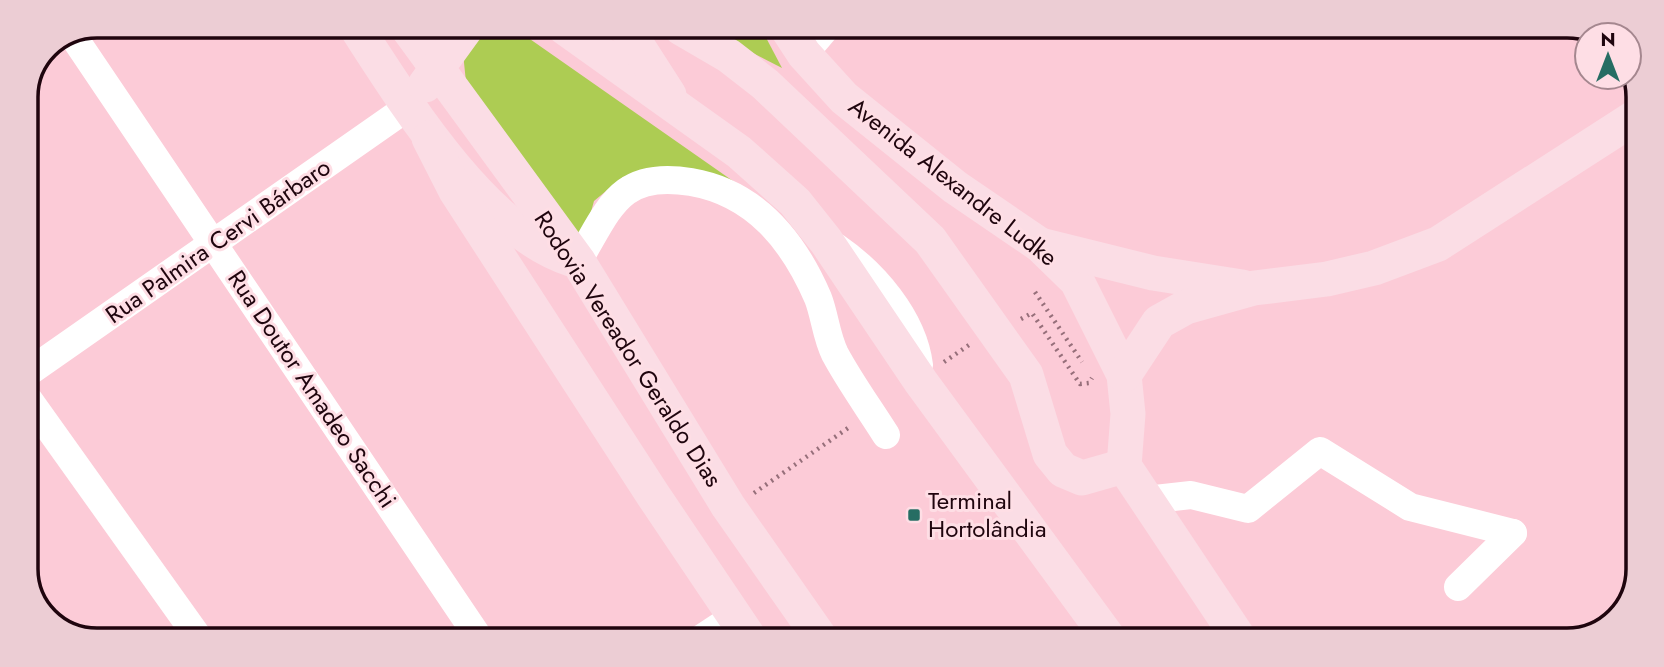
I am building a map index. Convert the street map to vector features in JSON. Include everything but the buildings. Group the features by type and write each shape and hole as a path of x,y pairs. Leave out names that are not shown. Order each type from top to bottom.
{"main road":[{"path":"363,38 429,138 456,191 742,628"},
{"name":"Rodovia Vereador Geraldo Dias","path":"415,38 578,261 728,506 813,628"},
{"path":"408,107 459,38"},
{"path":"579,38 739,152 795,202 928,375 1102,628"},
{"path":"632,38 678,109"},
{"path":"698,38 729,56 765,84 930,240 1027,375 1051,454 1063,470 1082,478 1124,466 1233,628"},
{"name":"Avenida Alexandre Ludke","path":"807,38 844,98 955,187 1040,245 1077,281 1124,375 1128,414 1124,466"},
{"path":"1124,375 1160,322 1186,307 1254,288 1327,279 1374,268 1438,244 1625,125"},
{"path":"429,138 472,186 523,233 557,254 578,261"},
{"path":"1040,245 1153,272 1254,288"}],"street":[{"name":"Rua Doutor Amadeo Sacchi","path":"77,42 473,628"},
{"name":"Rua Palmira Cervi Bárbaro","path":"39,365 408,107"},
{"path":"739,152 745,200"},
{"path":"578,261 608,207 627,189 645,181 671,179 716,186 745,200 769,220 796,254 819,300 835,353 886,435"},
{"path":"39,414 192,628"},
{"path":"1146,500 1191,495 1248,509 1320,451 1410,507 1513,533 1458,587"}],"path":[{"path":"1032,313 1080,384 1089,383 1092,377 1035,292"},
{"path":"928,375 970,344"},
{"path":"742,501 856,423"}],"green space":[{"path":"478,38 528,38 733,181 662,168 623,177 594,201 583,241 466,82 463,53"},
{"path":"724,38 766,38 782,68"}],"place":[{"name":"Terminal Hortolândia","path":"914,515"}]}
